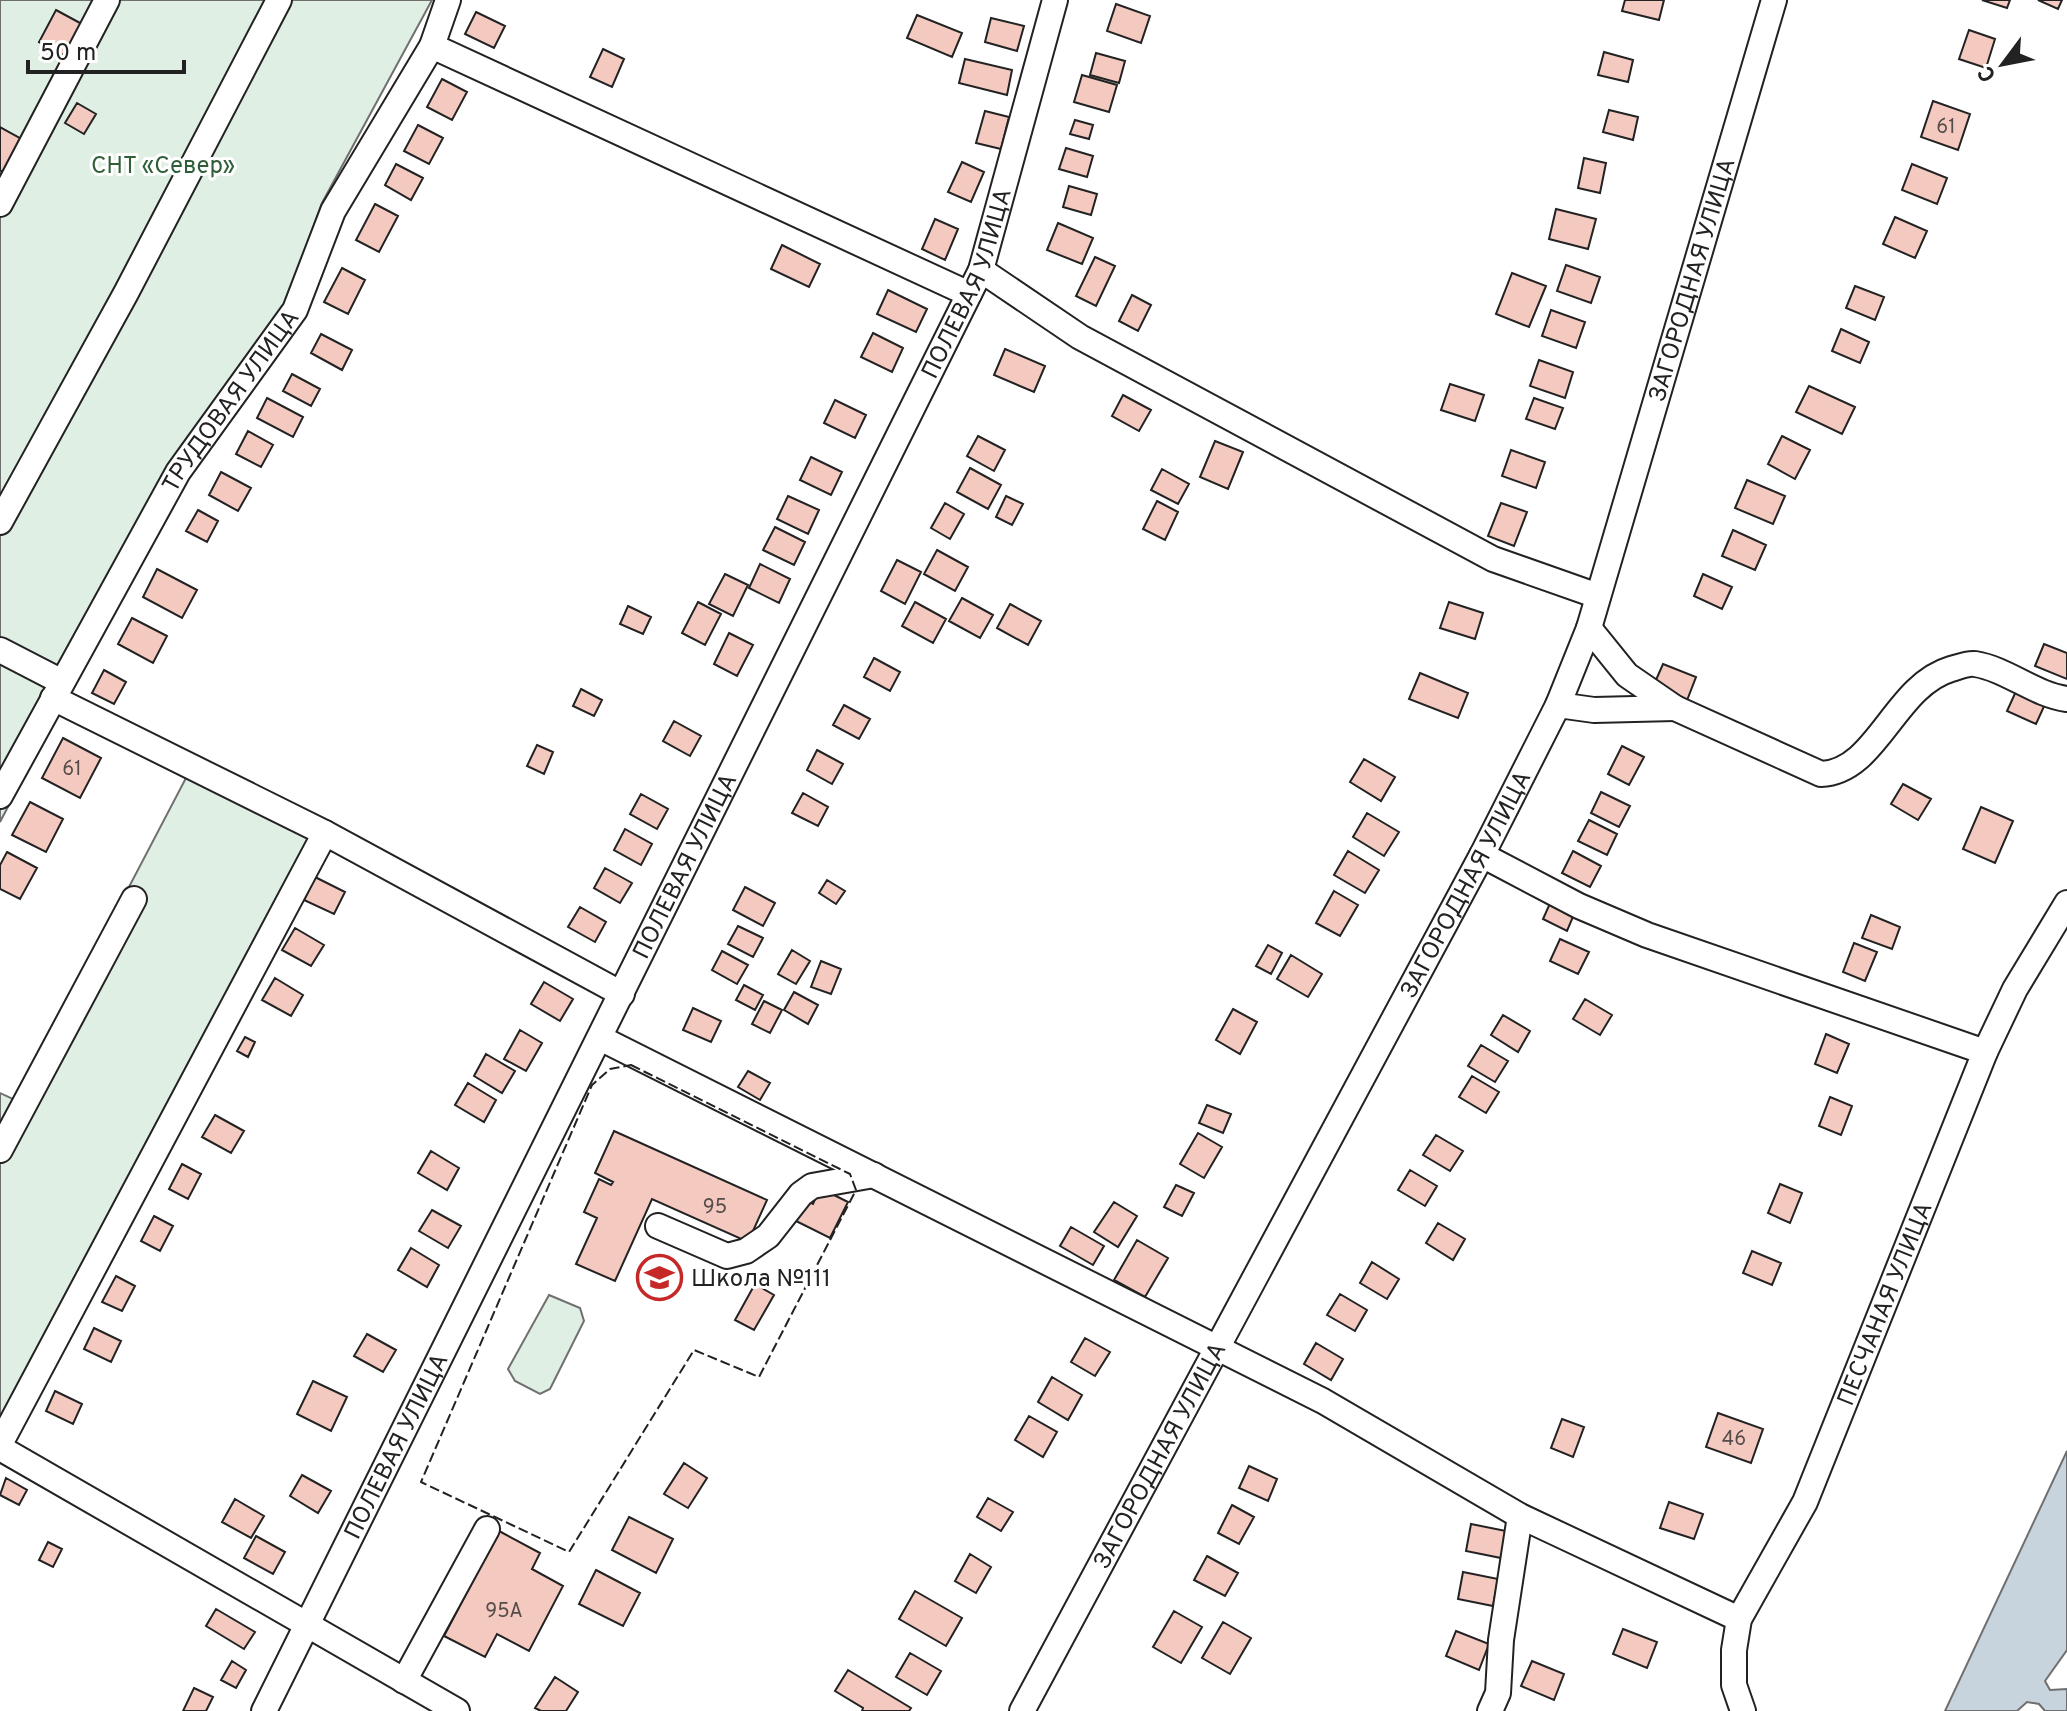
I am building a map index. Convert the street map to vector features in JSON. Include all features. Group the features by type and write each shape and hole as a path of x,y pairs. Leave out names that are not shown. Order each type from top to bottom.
{"street":[{"path":"0,204 107,0"},
{"path":"0,522 126,293 279,0"},
{"name":"ТРУДОВАЯ УЛИЦА","path":"0,796 178,472 295,310 333,211 432,46 448,0"},
{"name":"ПОЛЕВАЯ УЛИЦА","path":"264,1711 309,1627 981,270 1055,0"},
{"name":"ЗАГОРОДНАЯ УЛИЦА","path":"1022,1711 1482,855 1558,705 1589,628 1774,0"},
{"path":"432,46 969,294"},
{"path":"981,270 1080,337 1493,559 1598,596"},
{"path":"1589,628 1627,675 1675,708 1821,774 1837,773 1852,765 1917,687 1940,672 1973,663 2067,699"},
{"path":"0,650 57,690 622,994"},
{"path":"1558,705 1594,710 1675,708"},
{"path":"325,833 0,1446 457,1711"},
{"path":"1482,855 1579,906 1647,935 1985,1052"},
{"path":"0,1150 134,899"},
{"name":"ПЕСЧАНАЯ УЛИЦА","path":"1743,1711 1734,1685 1734,1650 1739,1619 1805,1502 1985,1052 2015,989 2067,903"},
{"path":"600,1038 1323,1401 1520,1516 1739,1619"},
{"path":"658,1226 727,1256 746,1251 768,1236 801,1194 812,1186 874,1175"},
{"path":"1490,1711 1498,1693 1501,1640 1520,1516"},
{"path":"404,1681 487,1529"}],"green space":[{"name":"СНТ «Север»","path":"0,0 432,0 322,203 288,298 43,691 58,712 0,822"},
{"path":"187,776 310,838 0,1420 0,1093 17,1101"},
{"path":"549,1295 580,1308 584,1321 550,1389 540,1394 515,1381 508,1369"}],"shaded area":[{"path":"2067,1451 2067,1650 2045,1681 2050,1690 2067,1689 2067,1711 2045,1711 2039,1704 2027,1702 2017,1711 1945,1711"}],"building":[{"path":"1625,0 1664,0 1659,20 1622,11"},
{"path":"1982,0 2010,0 2007,8"},
{"path":"2038,0 2062,0 2058,9"},
{"path":"1116,4 1150,16 1141,43 1107,31"},
{"path":"56,10 93,30 76,62 39,42"},
{"path":"476,12 505,26 494,48 465,34"},
{"path":"917,15 962,33 952,57 907,38"},
{"path":"991,18 1024,26 1017,51 985,42"},
{"path":"1969,30 1995,39 1986,68 1959,59"},
{"path":"603,49 624,59 612,87 590,77"},
{"path":"1604,52 1633,60 1628,82 1598,75"},
{"path":"1096,53 1125,61 1119,83 1090,75"},
{"path":"965,59 1012,70 1007,95 959,83"},
{"path":"1082,75 1117,85 1109,112 1074,102"},
{"path":"442,79 467,92 452,120 427,107"},
{"path":"1933,101 1970,114 1958,150 1921,137"},
{"path":"77,103 96,114 84,134 65,123"},
{"path":"1609,110 1638,117 1633,140 1603,132"},
{"path":"985,111 1009,117 1001,149 976,143"},
{"path":"1075,120 1093,125 1089,139 1070,134"},
{"path":"418,125 443,138 429,164 404,151"},
{"path":"0,127 25,141 7,174 0,170"},
{"path":"1066,148 1093,156 1087,177 1059,169"},
{"path":"1584,158 1606,163 1600,193 1578,188"},
{"path":"962,162 984,172 971,202 948,192"},
{"path":"396,164 423,178 411,200 385,185"},
{"path":"1912,164 1947,178 1937,204 1902,190"},
{"path":"1069,186 1097,194 1091,215 1063,207"},
{"path":"375,204 398,216 379,252 356,240"},
{"path":"1556,209 1596,219 1588,249 1549,239"},
{"path":"1895,217 1927,231 1915,258 1883,244"},
{"path":"935,219 958,229 945,260 922,249"},
{"path":"1058,223 1093,238 1082,264 1047,250"},
{"path":"782,245 820,264 809,287 771,269"},
{"path":"1095,257 1115,266 1096,306 1076,296"},
{"path":"1566,265 1600,277 1591,303 1557,291"},
{"path":"342,268 365,280 348,314 324,302"},
{"path":"1512,273 1546,286 1529,327 1496,314"},
{"path":"1855,286 1884,297 1875,320 1846,308"},
{"path":"888,290 927,309 916,332 877,314"},
{"path":"1132,295 1151,305 1138,331 1119,321"},
{"path":"1551,310 1585,322 1576,348 1542,336"},
{"path":"1841,329 1869,342 1860,363 1832,351"},
{"path":"873,333 903,348 892,372 861,357"},
{"path":"321,334 352,350 342,370 311,353"},
{"path":"1005,349 1045,366 1034,392 994,375"},
{"path":"1539,360 1573,372 1565,398 1530,386"},
{"path":"292,374 320,389 311,406 283,391"},
{"path":"1450,384 1484,395 1475,421 1441,410"},
{"path":"1809,386 1855,407 1842,434 1796,412"},
{"path":"1123,395 1151,410 1139,431 1112,416"},
{"path":"267,398 303,417 293,437 257,418"},
{"path":"1534,398 1563,408 1555,429 1526,419"},
{"path":"835,400 866,415 855,438 824,423"},
{"path":"248,431 273,445 261,467 236,454"},
{"path":"978,436 1005,450 994,471 967,456"},
{"path":"1782,436 1810,450 1795,479 1768,464"},
{"path":"1215,441 1243,452 1228,489 1200,477"},
{"path":"1511,450 1545,462 1536,488 1502,476"},
{"path":"811,457 842,472 831,495 800,480"},
{"path":"970,468 1001,485 988,509 957,492"},
{"path":"1162,469 1189,484 1178,504 1151,490"},
{"path":"221,472 251,488 238,511 209,495"},
{"path":"1747,480 1785,496 1773,524 1735,508"},
{"path":"788,496 819,510 808,534 777,519"},
{"path":"1006,496 1023,504 1012,525 996,517"},
{"path":"1157,501 1178,512 1165,540 1143,529"},
{"path":"945,503 964,514 950,539 931,528"},
{"path":"1501,503 1527,512 1514,546 1488,536"},
{"path":"198,510 218,521 207,542 186,531"},
{"path":"775,527 805,542 794,565 763,550"},
{"path":"1733,530 1766,545 1755,570 1722,556"},
{"path":"937,550 968,567 955,591 924,574"},
{"path":"897,560 921,572 905,604 881,591"},
{"path":"760,564 790,579 779,603 749,588"},
{"path":"157,569 197,590 182,618 143,597"},
{"path":"725,574 748,585 733,616 709,604"},
{"path":"1703,574 1732,587 1722,609 1694,596"},
{"path":"962,598 993,615 980,638 949,621"},
{"path":"698,602 721,614 705,645 682,633"},
{"path":"915,602 946,619 933,643 902,626"},
{"path":"1449,602 1483,613 1475,639 1440,628"},
{"path":"1010,604 1041,621 1028,645 997,628"},
{"path":"628,606 651,617 643,634 620,624"},
{"path":"132,618 167,636 153,663 118,644"},
{"path":"729,633 753,645 737,676 714,664"},
{"path":"2044,644 2067,653 2067,679 2035,666"},
{"path":"874,658 900,672 890,691 864,677"},
{"path":"1663,664 1696,677 1686,703 1652,689"},
{"path":"104,670 126,682 114,704 92,693"},
{"path":"1420,673 1468,693 1458,718 1409,699"},
{"path":"581,689 602,700 594,716 573,706"},
{"path":"2017,689 2046,702 2036,724 2007,711"},
{"path":"844,705 870,719 859,739 833,725"},
{"path":"674,721 701,736 690,756 663,741"},
{"path":"63,738 101,758 80,798 42,778"},
{"path":"537,745 553,752 544,774 527,766"},
{"path":"1622,746 1644,757 1629,785 1608,774"},
{"path":"817,750 843,764 832,784 807,770"},
{"path":"1364,759 1395,777 1381,801 1350,782"},
{"path":"1903,784 1931,799 1918,820 1891,804"},
{"path":"1601,792 1630,806 1619,827 1591,813"},
{"path":"803,793 828,807 818,826 792,813"},
{"path":"641,794 668,809 657,829 630,814"},
{"path":"30,802 63,819 46,852 12,835"},
{"path":"1981,807 2013,821 1995,863 1963,849"},
{"path":"1367,813 1399,832 1384,856 1353,837"},
{"path":"1589,820 1617,834 1607,855 1578,841"},
{"path":"625,829 652,844 641,865 614,850"},
{"path":"1348,851 1379,870 1365,893 1334,875"},
{"path":"1573,851 1601,866 1590,887 1562,873"},
{"path":"7,852 37,868 20,899 0,889 0,865"},
{"path":"605,868 632,883 620,903 594,888"},
{"path":"315,877 345,892 334,914 304,900"},
{"path":"827,880 845,891 836,904 819,893"},
{"path":"745,887 775,903 763,926 733,910"},
{"path":"1334,891 1358,905 1340,936 1316,923"},
{"path":"1551,901 1575,912 1567,931 1543,919"},
{"path":"580,907 606,922 595,942 568,927"},
{"path":"1871,915 1900,927 1892,949 1862,938"},
{"path":"738,926 763,938 753,957 728,944"},
{"path":"295,928 324,945 311,966 282,950"},
{"path":"1560,939 1589,952 1578,974 1550,961"},
{"path":"1854,943 1877,952 1865,981 1843,972"},
{"path":"1268,945 1282,953 1271,974 1256,966"},
{"path":"792,950 810,961 796,984 778,974"},
{"path":"722,951 748,965 737,984 712,970"},
{"path":"1291,955 1322,974 1308,997 1277,979"},
{"path":"821,961 841,969 831,994 811,987"},
{"path":"275,978 303,995 291,1016 262,1000"},
{"path":"544,982 573,999 560,1021 531,1004"},
{"path":"744,985 763,995 755,1010 736,1000"},
{"path":"794,992 818,1005 808,1024 784,1010"},
{"path":"1585,999 1612,1015 1600,1035 1573,1019"},
{"path":"764,1001 782,1010 770,1033 752,1024"},
{"path":"693,1008 721,1021 711,1042 683,1030"},
{"path":"1233,1009 1257,1022 1240,1054 1216,1040"},
{"path":"1503,1015 1530,1031 1518,1052 1491,1035"},
{"path":"520,1030 542,1043 526,1071 504,1059"},
{"path":"1826,1034 1849,1044 1837,1073 1815,1064"},
{"path":"245,1037 255,1042 248,1057 237,1051"},
{"path":"1481,1045 1508,1061 1495,1082 1468,1066"},
{"path":"486,1054 515,1071 502,1093 474,1076"},
{"path":"748,1071 770,1083 760,1100 738,1087"},
{"path":"1472,1076 1499,1092 1486,1113 1459,1097"},
{"path":"468,1083 496,1100 484,1122 455,1105"},
{"path":"1830,1097 1852,1106 1841,1135 1819,1126"},
{"path":"1207,1105 1231,1114 1223,1133 1199,1123"},
{"path":"215,1115 244,1131 231,1153 202,1137"},
{"path":"614,1131 767,1200 748,1242 652,1199 615,1281 576,1264 597,1218 584,1212 599,1179 611,1185 613,1182 595,1173"},
{"path":"1198,1133 1222,1147 1204,1178 1180,1164"},
{"path":"1436,1135 1463,1151 1450,1171 1423,1155"},
{"path":"431,1151 459,1168 447,1190 418,1173"},
{"path":"182,1164 201,1174 188,1199 169,1189"},
{"path":"1410,1170 1437,1186 1425,1206 1398,1190"},
{"path":"1780,1184 1802,1193 1790,1223 1768,1213"},
{"path":"1176,1185 1194,1193 1182,1216 1164,1207"},
{"path":"820,1188 848,1202 830,1238 796,1221 807,1201 813,1204"},
{"path":"1114,1202 1137,1216 1118,1247 1094,1232"},
{"path":"432,1210 461,1226 448,1248 419,1231"},
{"path":"154,1216 173,1226 160,1251 141,1241"},
{"path":"1438,1223 1465,1239 1453,1260 1426,1243"},
{"path":"1071,1227 1104,1246 1093,1265 1060,1246"},
{"path":"1137,1240 1168,1258 1145,1297 1114,1280"},
{"path":"411,1248 439,1265 427,1287 398,1270"},
{"path":"1752,1251 1781,1263 1772,1285 1743,1273"},
{"path":"1372,1262 1399,1279 1387,1299 1360,1283"},
{"path":"116,1276 135,1286 122,1311 102,1302"},
{"path":"755,1284 774,1295 754,1330 735,1320"},
{"path":"1340,1294 1367,1310 1355,1331 1327,1315"},
{"path":"94,1328 121,1341 111,1362 84,1349"},
{"path":"367,1334 396,1350 383,1372 354,1356"},
{"path":"1085,1338 1110,1352 1095,1376 1071,1362"},
{"path":"1316,1343 1343,1359 1331,1380 1304,1364"},
{"path":"1052,1377 1082,1395 1068,1420 1038,1402"},
{"path":"313,1381 347,1397 331,1431 297,1414"},
{"path":"55,1391 82,1404 73,1424 46,1411"},
{"path":"1718,1413 1763,1429 1751,1463 1706,1447"},
{"path":"1029,1416 1057,1432 1043,1457 1015,1440"},
{"path":"1562,1419 1584,1427 1573,1457 1551,1448"},
{"path":"684,1463 707,1478 688,1508 664,1494"},
{"path":"1249,1466 1277,1479 1268,1501 1239,1488"},
{"path":"302,1475 331,1491 318,1513 290,1496"},
{"path":"6,1478 27,1490 19,1505 0,1495"},
{"path":"988,1498 1013,1512 1001,1531 977,1517"},
{"path":"235,1499 264,1516 251,1538 222,1522"},
{"path":"1669,1502 1703,1514 1694,1539 1660,1528"},
{"path":"1232,1505 1254,1517 1239,1544 1218,1533"},
{"path":"629,1517 673,1539 656,1573 612,1550"},
{"path":"1471,1524 1506,1531 1501,1558 1466,1551"},
{"path":"499,1531 540,1553 532,1569 563,1586 529,1651 497,1634 485,1657 444,1636"},
{"path":"256,1536 285,1552 273,1574 244,1558"},
{"path":"48,1542 62,1549 53,1567 39,1560"},
{"path":"970,1554 991,1567 976,1593 955,1581"},
{"path":"1207,1556 1238,1573 1225,1596 1194,1580"},
{"path":"596,1570 640,1593 623,1626 579,1604"},
{"path":"1463,1572 1498,1579 1493,1606 1458,1599"},
{"path":"915,1591 962,1618 946,1646 899,1619"},
{"path":"216,1609 255,1632 244,1649 206,1626"},
{"path":"1174,1611 1202,1627 1181,1663 1153,1647"},
{"path":"1223,1622 1251,1638 1230,1674 1202,1658"},
{"path":"1623,1629 1657,1642 1647,1668 1613,1654"},
{"path":"1456,1631 1489,1644 1479,1670 1446,1656"},
{"path":"910,1653 941,1671 927,1695 896,1677"},
{"path":"232,1661 246,1670 236,1688 221,1680"},
{"path":"1532,1661 1564,1674 1554,1700 1521,1686"},
{"path":"848,1670 911,1708 909,1711 862,1711 863,1708 835,1691"},
{"path":"555,1677 578,1692 566,1711 541,1711 535,1708"},
{"path":"194,1688 213,1697 206,1711 183,1711"}],"fence":[{"path":"631,1065 850,1174 856,1190 759,1377 694,1350 569,1552 421,1482 592,1085 610,1069 631,1065"}],"place":[{"name":"Школа №111","path":"660,1278"}]}
